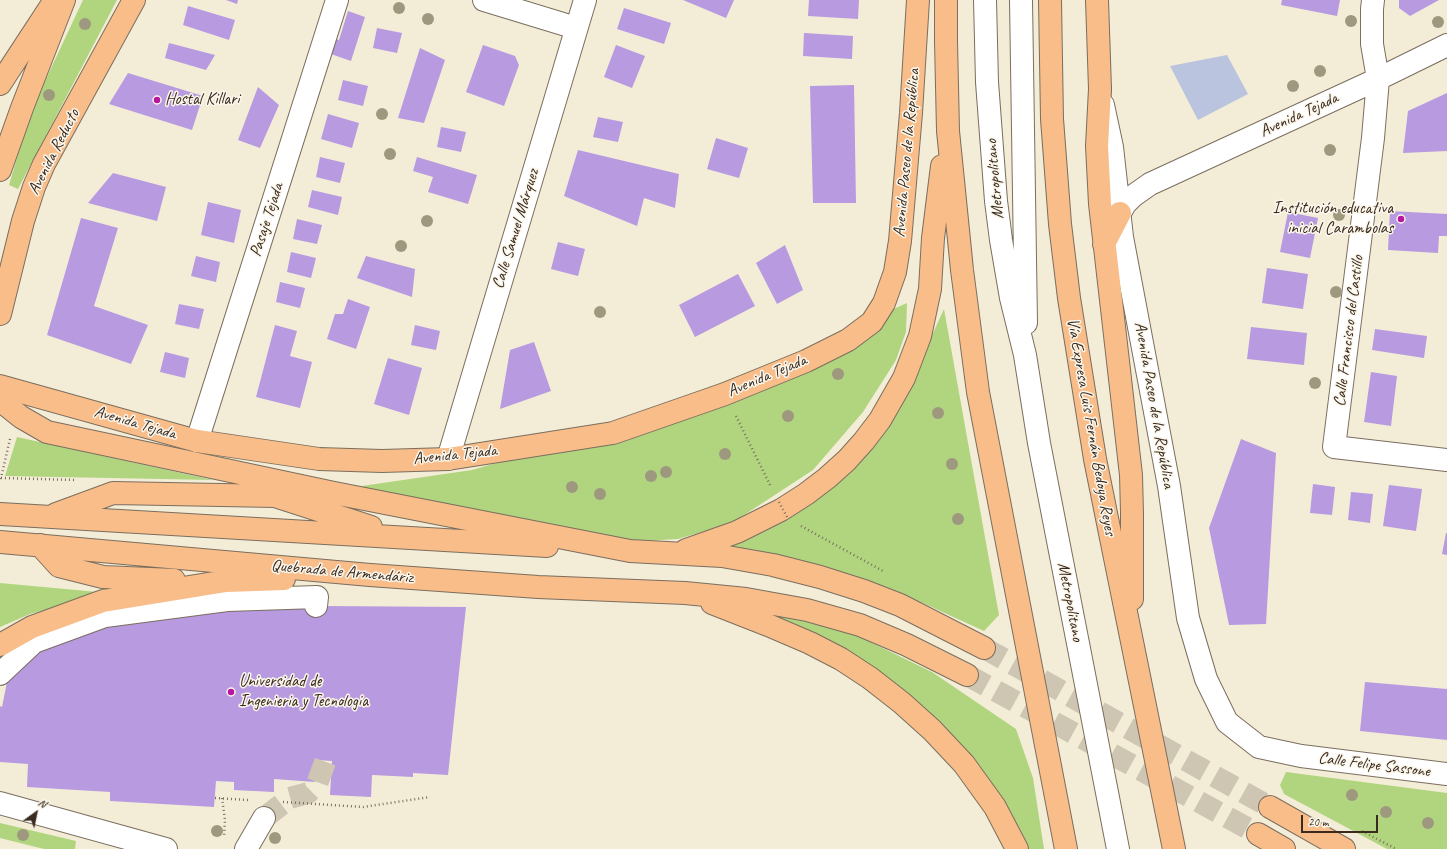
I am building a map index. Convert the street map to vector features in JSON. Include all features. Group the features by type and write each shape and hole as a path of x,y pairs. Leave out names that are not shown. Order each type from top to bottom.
{"main road":[{"path":"0,84 55,0"},
{"path":"0,170 22,108 64,0"},
{"name":"Avenida Reducto","path":"0,314 23,221 34,187 44,164 134,0"},
{"name":"Avenida Paseo de la República","path":"884,304 895,272 900,241 912,113 918,0"},
{"path":"946,0 948,132 962,270 978,392 1066,849"},
{"name":"Vía Expresa Luis Fernán Bedoya Reyes","path":"1050,0 1052,119 1060,224 1069,298 1095,459 1174,849"},
{"name":"Avenida Paseo de la República","path":"1097,0 1100,89"},
{"path":"1100,89 1097,146 1104,244 1131,475 1132,646"},
{"path":"672,554 694,548 737,532 781,510 827,478 856,451 880,420 904,378 920,336 926,313 930,289 940,182 948,132"},
{"path":"1104,244 1120,213"},
{"name":"Avenida Tejada","path":"0,386 197,441 319,459 382,461 448,459 613,433 725,394 806,361 848,340 872,322 884,304"},
{"path":"0,400 21,417 47,432 342,494 630,551"},
{"path":"47,517 112,494 275,496 400,536"},
{"path":"0,514 400,536 722,556 773,565 820,577 864,591 900,605 984,648"},
{"name":"Quebrada de Armendáriz","path":"0,542 370,575 538,587 684,593 746,599 807,610 866,628 907,645 967,676"},
{"path":"40,545 59,566 104,577 226,581 370,575"},
{"path":"0,645 32,627 103,601 226,581"},
{"path":"684,593 768,625 810,643 841,659 897,698 932,730 964,764 995,807 1017,849"},
{"path":"1270,807 1344,849"},
{"path":"1258,834 1284,849"}],"street":[{"name":"Pasaje Tejada","path":"197,441 336,0"},
{"path":"484,0 576,28"},
{"name":"Calle Samuel Márquez","path":"448,459 585,0"},
{"name":"Metropolitano","path":"985,0 988,82 1000,240 1025,355 1039,443 1118,849"},
{"name":"Metropolitano","path":"1020,0 1026,292 1025,355"},
{"name":"Calle Francisco del Castillo","path":"1374,0 1372,9 1372,44 1378,79 1373,138 1334,447 1447,460"},
{"name":"Avenida Tejada","path":"1120,213 1133,196 1150,184 1378,79 1447,45"},
{"name":"Avenida Paseo de la República","path":"1100,89 1112,147 1122,237 1168,486 1188,618 1206,679 1227,722 1259,747 1301,756"},
{"name":"Avenida Tejada","path":"1116,177 1132,185 1150,184"},
{"path":"0,674 34,642 105,616 227,600 317,597 316,606"},
{"name":"Calle Felipe Sassone","path":"1301,756 1447,774"},
{"path":"0,803 166,849"},
{"path":"246,849 264,818"}],"path":[{"path":"725,394 775,493"},
{"path":"11,436 1,478 42,479"},
{"path":"779,502 788,520"},
{"path":"287,802 363,807 430,797"},
{"path":"215,798 231,799"},
{"path":"222,798 225,820 224,840"}],"shaded area":[{"path":"1227,55 1248,94 1198,120 1170,66"}],"green space":[{"path":"83,0 117,0 18,189 9,185 30,113"},
{"path":"907,303 906,332 896,360 863,412 813,470 732,523 678,539 612,543 348,488 472,470 568,442 784,358"},
{"path":"944,309 999,615 984,631 903,594 809,567 721,550 899,407"},
{"path":"17,437 213,480 5,476"},
{"path":"0,583 109,593 30,614 0,627"},
{"path":"765,610 858,636 932,672 1016,729 1033,778 1044,849 1029,849 1020,829 983,774 815,636"},
{"path":"1286,772 1447,793 1447,849 1387,849 1284,794 1280,785"},
{"path":"0,823 76,841 75,849 44,849 0,838"}],"building":[{"path":"226,0 238,0 237,4"},
{"path":"683,0 734,0 726,18"},
{"path":"809,0 859,0 858,19 808,16"},
{"path":"1282,0 1340,0 1337,16 1281,5"},
{"path":"1399,0 1439,0 1410,16 1399,8"},
{"path":"188,6 235,20 229,40 183,25"},
{"path":"624,8 671,23 664,44 617,29"},
{"path":"348,11 365,17 351,61 328,53 333,38 339,40"},
{"path":"377,28 402,33 397,53 373,48"},
{"path":"804,33 853,36 852,59 803,56"},
{"path":"169,43 215,55 206,70 165,58"},
{"path":"483,45 515,56 519,65 504,106 466,92"},
{"path":"616,45 645,56 632,88 604,77"},
{"path":"420,48 445,60 424,123 398,118"},
{"name":"Hostal Killari","path":"128,73 203,96 192,130 109,104"},
{"path":"343,80 368,86 363,106 338,100"},
{"path":"854,85 856,203 813,203 810,86"},
{"path":"258,87 279,105 260,148 238,140"},
{"path":"1447,93 1447,151 1403,153 1408,111"},
{"path":"328,114 359,123 352,148 321,139"},
{"path":"598,117 623,122 618,142 593,137"},
{"path":"441,127 466,132 461,152 437,147"},
{"path":"716,138 748,148 739,178 707,169"},
{"path":"578,150 679,174 675,208 644,198 637,226 564,196"},
{"path":"320,157 345,163 340,183 316,177"},
{"path":"417,157 477,175 468,204 428,192 433,177 413,171"},
{"path":"113,173 166,187 157,221 88,203"},
{"path":"312,190 342,197 338,215 308,207"},
{"path":"208,202 241,210 234,243 201,235"},
{"path":"1390,211 1447,214 1447,236 1439,236 1438,253 1388,250"},
{"path":"1288,212 1318,218 1310,258 1280,252"},
{"path":"81,218 118,228 94,306 148,325 131,364 47,335"},
{"path":"297,219 322,225 317,244 293,239"},
{"path":"558,242 585,249 578,276 551,269"},
{"path":"785,245 803,290 777,304 756,263"},
{"path":"291,252 316,258 311,278 287,272"},
{"path":"196,256 220,262 216,282 191,276"},
{"path":"366,256 415,269 412,297 357,278"},
{"path":"1267,268 1308,274 1303,309 1262,303"},
{"path":"738,274 755,306 695,337 679,305"},
{"path":"280,282 305,288 300,308 276,302"},
{"path":"348,299 370,307 356,349 327,339 335,314 343,314"},
{"path":"179,304 204,309 199,329 175,324"},
{"path":"275,325 297,331 290,356 312,362 300,408 256,397"},
{"path":"415,325 440,331 436,350 411,345"},
{"path":"1251,327 1307,333 1304,365 1247,359"},
{"path":"1375,329 1427,336 1424,358 1372,350"},
{"path":"534,342 551,391 500,409 510,350"},
{"path":"165,352 189,358 185,378 160,372"},
{"path":"388,358 422,368 409,415 374,404"},
{"path":"1371,372 1397,376 1391,426 1364,422"},
{"path":"1241,439 1276,453 1266,624 1229,625 1209,528"},
{"path":"1313,484 1335,487 1332,515 1310,513"},
{"path":"1389,485 1422,489 1416,531 1383,526"},
{"path":"1351,492 1373,494 1370,523 1348,520"},
{"path":"1447,533 1447,555 1442,554"},
{"name":"Universidad de Ingenieria y Tecnologia","path":"321,606 466,607 448,775 413,773 413,777 372,775 371,797 330,795 332,761 316,760 315,782 274,779 274,792 234,790 234,782 216,781 214,807 110,801 110,792 27,787 28,764 0,762 0,706 2,707 8,677 34,653 108,624 225,608"},
{"path":"1365,682 1447,689 1447,740 1360,731"}],"tunnel":[{"path":"984,648 1270,807"},
{"path":"967,675 1258,834"},
{"path":"264,818 290,798 308,793 317,784 328,754"}],"place":[{"name":"Hostal Killari","path":"157,100"},
{"name":"Institución educativa inicial Carambolas","path":"1401,219"},
{"name":"Universidad de Ingenieria y Tecnologia","path":"231,692"}]}
